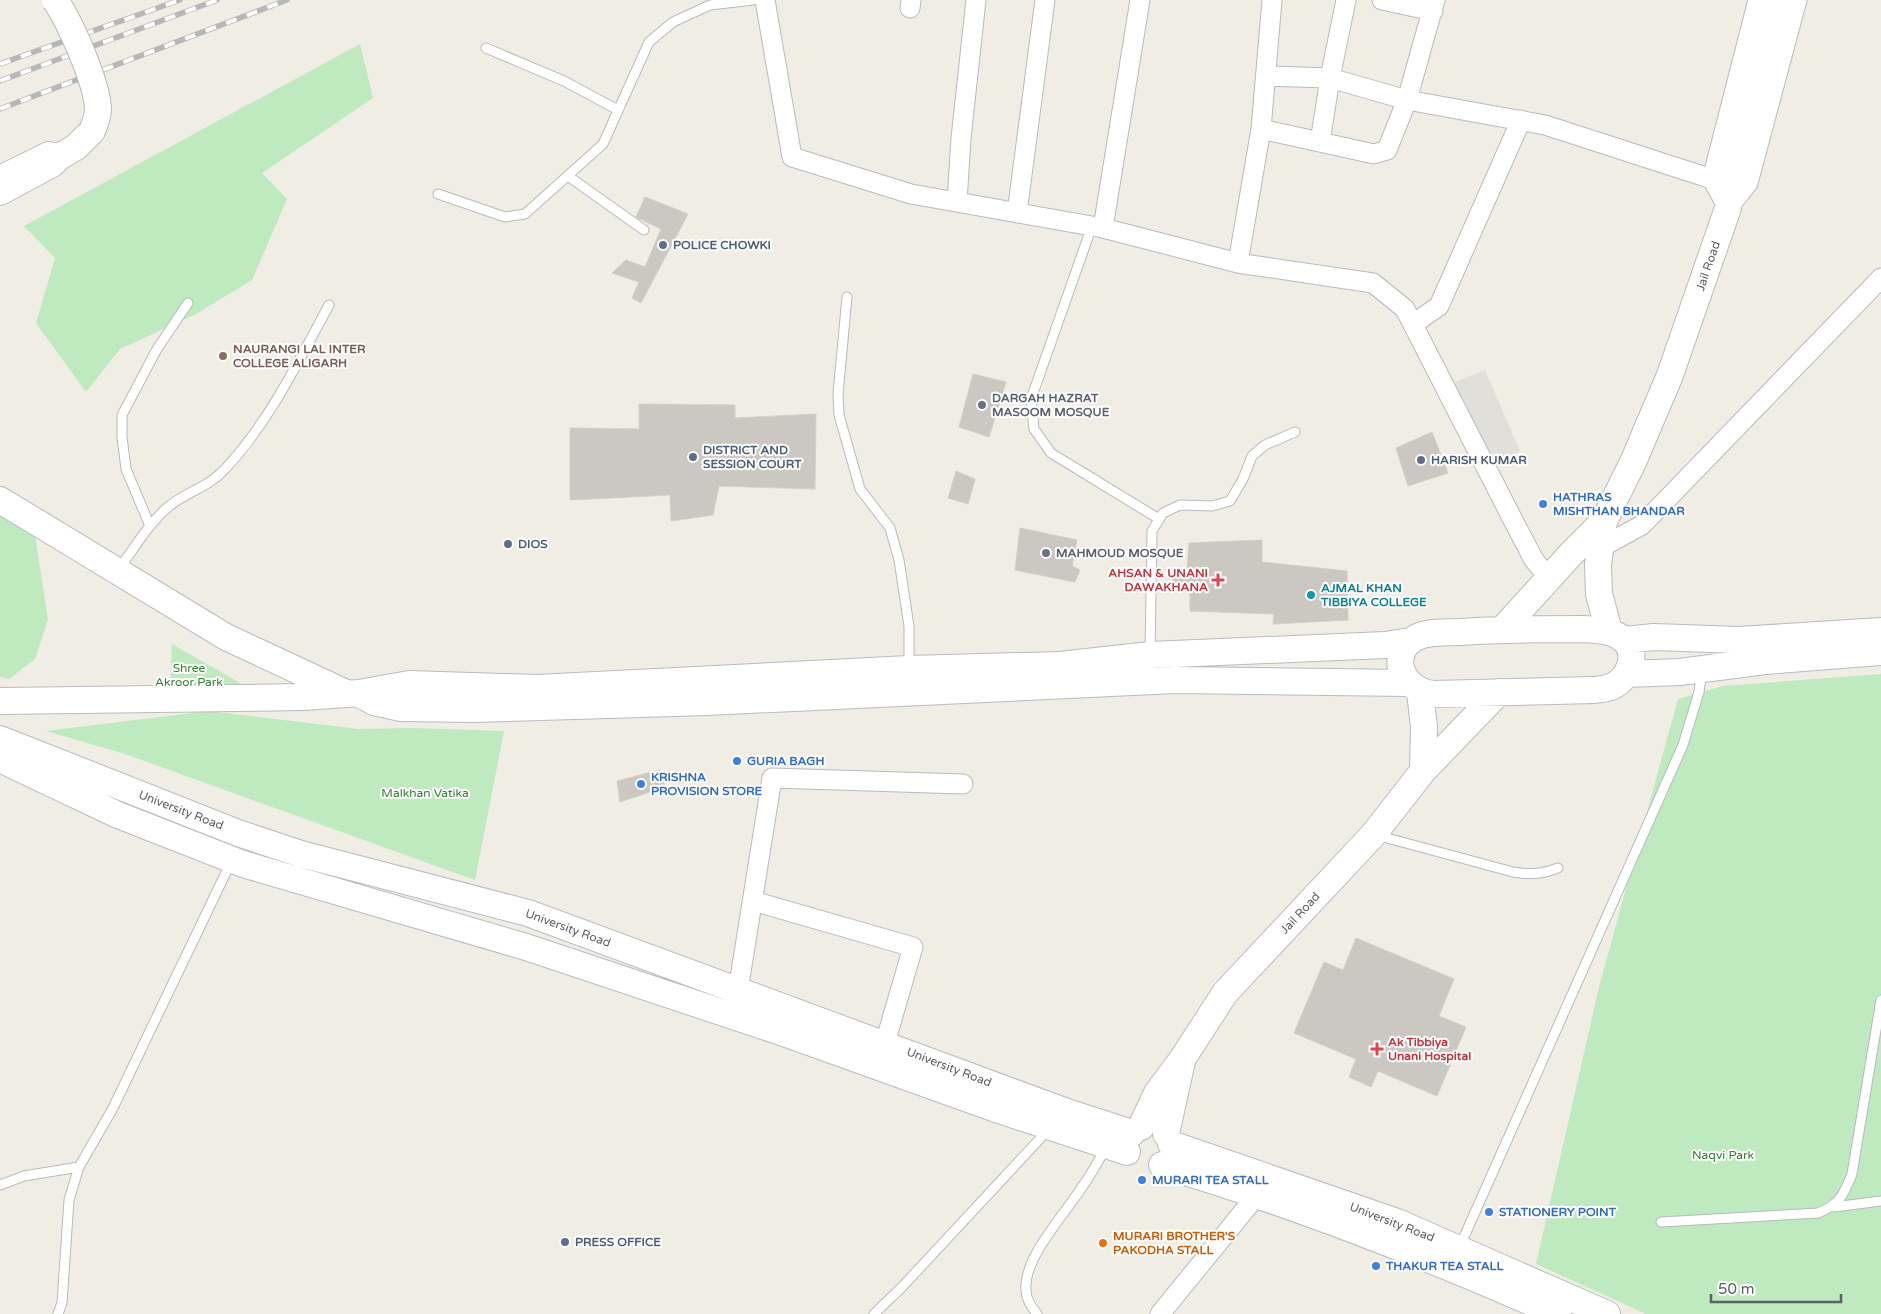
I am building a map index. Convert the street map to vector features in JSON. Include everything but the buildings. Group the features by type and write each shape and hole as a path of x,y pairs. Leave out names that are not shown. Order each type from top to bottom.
{"main road":[{"path":"0,192 52,164 76,147 92,131 98,109 95,93 64,13 55,0"},
{"name":"Jail Road","path":"1626,674 1632,655 1617,636 1599,594 1598,565 1604,522 1634,460 1670,375 1728,208 1722,172 1779,0"},
{"path":"0,179 49,155 60,157"},
{"path":"0,500 226,636 353,693"},
{"name":"Jail Road","path":"1502,630 1549,578 1604,522"},
{"path":"909,681 1150,656 1384,645 1410,641 1424,635 1441,633 1583,628 1617,636 1739,640 1881,631"},
{"path":"1410,641 1402,653 1401,669 1414,687 1424,726 1423,771"},
{"path":"0,701 304,697 353,693 409,684 537,688 909,681 1175,680 1414,687 1499,692 1602,688 1611,687 1623,680 1626,674 1661,674 1811,656 1881,652"},
{"name":"Jail Road","path":"1127,1139 1225,993 1373,835 1423,771 1499,692"},
{"name":"University Road","path":"0,739 238,833 301,854 528,913 885,1043 1064,1111 1127,1139"},
{"name":"University Road","path":"4,764 118,815 232,859 526,947 734,1016 1050,1126 1127,1139"},
{"name":"Jail Road","path":"1166,1148 1183,1058"},
{"path":"1150,1125 1159,1128 1166,1148 1148,1170 1134,1164 1127,1139 1150,1125"},
{"name":"University Road","path":"1166,1148 1397,1222 1607,1314"},
{"name":"University Road","path":"1166,1148 1257,1195 1289,1205 1469,1275 1558,1314"}],"street":[{"path":"765,0 792,157 911,194 1098,227 1238,263 1374,284 1405,308 1534,560 1549,578"},
{"path":"957,202 961,138 976,0"},
{"path":"1017,213 1045,0"},
{"path":"1098,227 1140,0"},
{"path":"1238,263 1261,129 1272,0"},
{"path":"1320,142 1330,78 1346,0"},
{"path":"1261,129 1374,154 1387,150 1407,100 1434,5 1382,0"},
{"path":"1266,76 1330,78 1407,100 1545,125 1722,172 1758,0"},
{"path":"1728,208 1748,183 1797,0"},
{"path":"1413,324 1439,306 1521,120"},
{"path":"1600,548 1642,525 1881,278"},
{"path":"734,1016 772,778 963,784"},
{"path":"753,901 912,947 885,1043"},
{"path":"1160,1314 1257,1195"}],"lane":[{"path":"438,194 505,217 524,214 603,144 649,42 673,22 710,5 753,0"},
{"path":"486,48 564,81 618,110"},
{"path":"568,176 644,230"},
{"path":"1098,227 1031,399 1034,429 1051,453 1159,519"},
{"path":"847,296 838,394 839,415 860,490 890,528 899,560 908,626 909,681"},
{"path":"150,526 126,469 122,437 122,415 157,349 188,303"},
{"path":"117,572 150,526 168,506 211,482 225,470 278,397 329,305"},
{"path":"1150,656 1152,530 1159,519 1163,513 1180,505 1212,506 1230,501 1243,479 1252,456 1265,445 1295,432"},
{"path":"1459,1249 1683,745 1699,692 1702,668"},
{"path":"1373,835 1512,872 1536,874 1558,868"},
{"path":"58,1314 62,1303 69,1200 79,1167 113,1108 232,859"},
{"path":"1834,1207 1843,1196 1852,1174 1881,1000"},
{"path":"874,1314 915,1273 1050,1126"},
{"path":"1038,1314 1030,1304 1026,1290 1028,1271 1038,1251 1084,1186 1127,1139"},
{"path":"0,1185 24,1176 79,1167"},
{"path":"1660,1222 1818,1213 1834,1207 1881,1201"}],"shaded area":[{"path":"1485,370 1520,451 1487,466 1455,382"}],"green space":[{"path":"360,44 373,98 262,173 287,199 252,280 196,314 120,349 86,392 36,323 55,258 24,226"},
{"path":"0,515 35,535 48,620 35,659 9,679 0,677"},
{"name":"Shree Akroor Park","path":"172,644 247,687 170,695"},
{"name":"Naqvi Park","path":"1881,674 1881,1314 1646,1314 1536,1264 1599,987 1678,699 1723,686"},
{"name":"Malkhan Vatika","path":"209,711 359,729 411,728 504,731 475,880 125,754 46,731"}],"railway":[{"path":"0,64 180,0"},
{"path":"0,81 217,0"},
{"path":"0,109 287,0"}],"place":[{"name":"POLICE CHOWKI","path":"663,245"},
{"name":"NAURANGI LAL INTER COLLEGE ALIGARH","path":"223,356"},
{"name":"DARGAH HAZRAT MASOOM MOSQUE","path":"982,405"},
{"name":"DISTRICT AND SESSION COURT","path":"693,457"},
{"name":"HARISH KUMAR","path":"1421,460"},
{"name":"HATHRAS MISHTHAN BHANDAR","path":"1543,504"},
{"name":"DIOS","path":"508,544"},
{"name":"MAHMOUD MOSQUE","path":"1046,553"},
{"name":"AHSAN & UNANI DAWAKHANA","path":"1218,580"},
{"name":"AJMAL KHAN TIBBIYA COLLEGE","path":"1311,595"},
{"name":"GURIA BAGH","path":"737,761"},
{"name":"KRISHNA PROVISION STORE","path":"641,784"},
{"name":"Ak Tibbiya Unani Hospital","path":"1377,1049"},
{"name":"MURARI TEA STALL","path":"1142,1180"},
{"name":"STATIONERY POINT","path":"1489,1212"},
{"name":"PRESS OFFICE","path":"565,1242"},
{"name":"MURARI BROTHER'S PAKODHA STALL","path":"1103,1243"},
{"name":"THAKUR TEA STALL","path":"1376,1266"}]}
